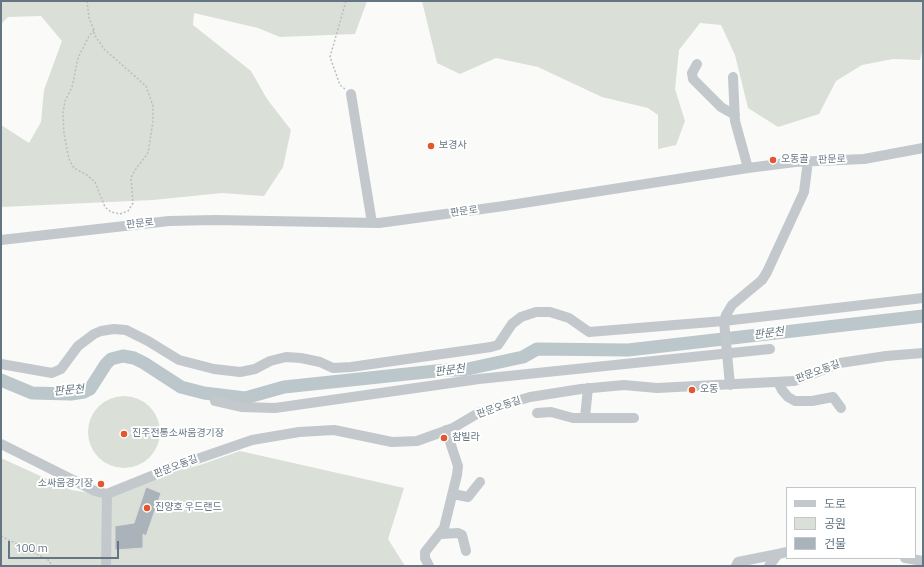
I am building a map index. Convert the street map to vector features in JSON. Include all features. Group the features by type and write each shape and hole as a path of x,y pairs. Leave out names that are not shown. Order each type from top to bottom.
{"street":[{"path":"697,64 692,73 693,79 721,107 735,115"},
{"path":"732,76 735,115 748,168"},
{"path":"351,94 372,223"},
{"name":"판문로","path":"1,240 169,221 215,220 372,223 504,206 748,168 808,161 864,159 923,148"},
{"path":"730,385 724,321 732,305 762,280 767,272 804,192 808,161"},
{"path":"1,364 52,373 61,369 78,346 94,334 101,331 114,329 126,330 148,341 179,360 214,369 240,372 255,368 270,360 286,357 320,362 333,368 351,367 498,345 512,324 521,317 536,312 550,312 569,318 590,332 724,321 923,298"},
{"path":"215,401 241,406 275,408 479,379 770,349"},
{"name":"판문오동길","path":"107,494 174,467 252,440 299,432 334,430 392,442 417,441 446,430 480,412 530,397 588,388 624,385 657,388 794,381 840,363 886,356 923,353"},
{"path":"778,382 788,397 795,401 812,401 833,397 841,408"},
{"path":"585,417 588,388"},
{"path":"538,413 551,412 573,418 634,418"},
{"path":"429,566 425,558 426,548 441,534 444,528 453,494 458,466 446,430"},
{"path":"1,444 95,491 107,494 106,566"},
{"path":"453,494 468,497 480,482"},
{"path":"441,534 462,535 466,551"},
{"path":"736,566 738,562 782,553"},
{"path":"769,566 782,553"},
{"path":"911,559 923,561"}],"path":[{"path":"87,1 89,18 94,30 94,34 104,49 146,86 153,106 153,121 148,153 130,178 133,203 128,211 120,214 111,212 105,208 95,182 87,175 74,168 69,159 64,134 63,112 65,101 72,87 78,58 89,36 94,30"},
{"path":"346,1 330,56 340,85 351,94"},
{"path":"1,536 50,561 51,566"}],"green space":[{"path":"1,1 367,1 355,34 280,37 258,28 194,13 193,25 251,71 267,99 291,130 283,167 264,196 222,193 153,200 1,207 1,125 29,143 41,122 44,90 62,41 41,16 8,17 1,24"},
{"path":"422,1 923,1 923,48 920,60 893,59 862,65 836,81 819,114 778,127 748,108 735,55 721,25 700,23 679,50 675,89 685,121 676,145 658,149 658,115 648,108 602,97 538,67 496,58 460,74 437,63"},
{"name":"진주전통소싸움경기장","path":"124,396 144,402 154,412 160,432 154,452 144,462 124,468 104,462 94,452 88,432 94,412 104,402"},
{"path":"240,451 404,488 388,539 405,566 1,566 1,458 71,490 109,496 162,475 200,465"}],"building":[{"name":"진양호 우드랜드","path":"146,487 161,493 146,536 143,534 143,548 115,550 115,526 134,523"}],"waterway":[{"name":"판문천","path":"1,380 32,393 71,394 84,392 90,389 106,364 111,359 123,356 134,358 144,363 181,387 204,393 245,398 284,387 445,370 463,370 523,357 537,349 628,350 923,316"}],"place":[{"name":"보경사","path":"431,146"},
{"name":"오동골","path":"773,160"},
{"name":"오동","path":"692,390"},
{"name":"진주전통소싸움경기장","path":"124,434"},
{"name":"참빌라","path":"444,438"},
{"name":"소싸움경기장","path":"101,484"},
{"name":"진양호 우드랜드","path":"147,508"}]}
